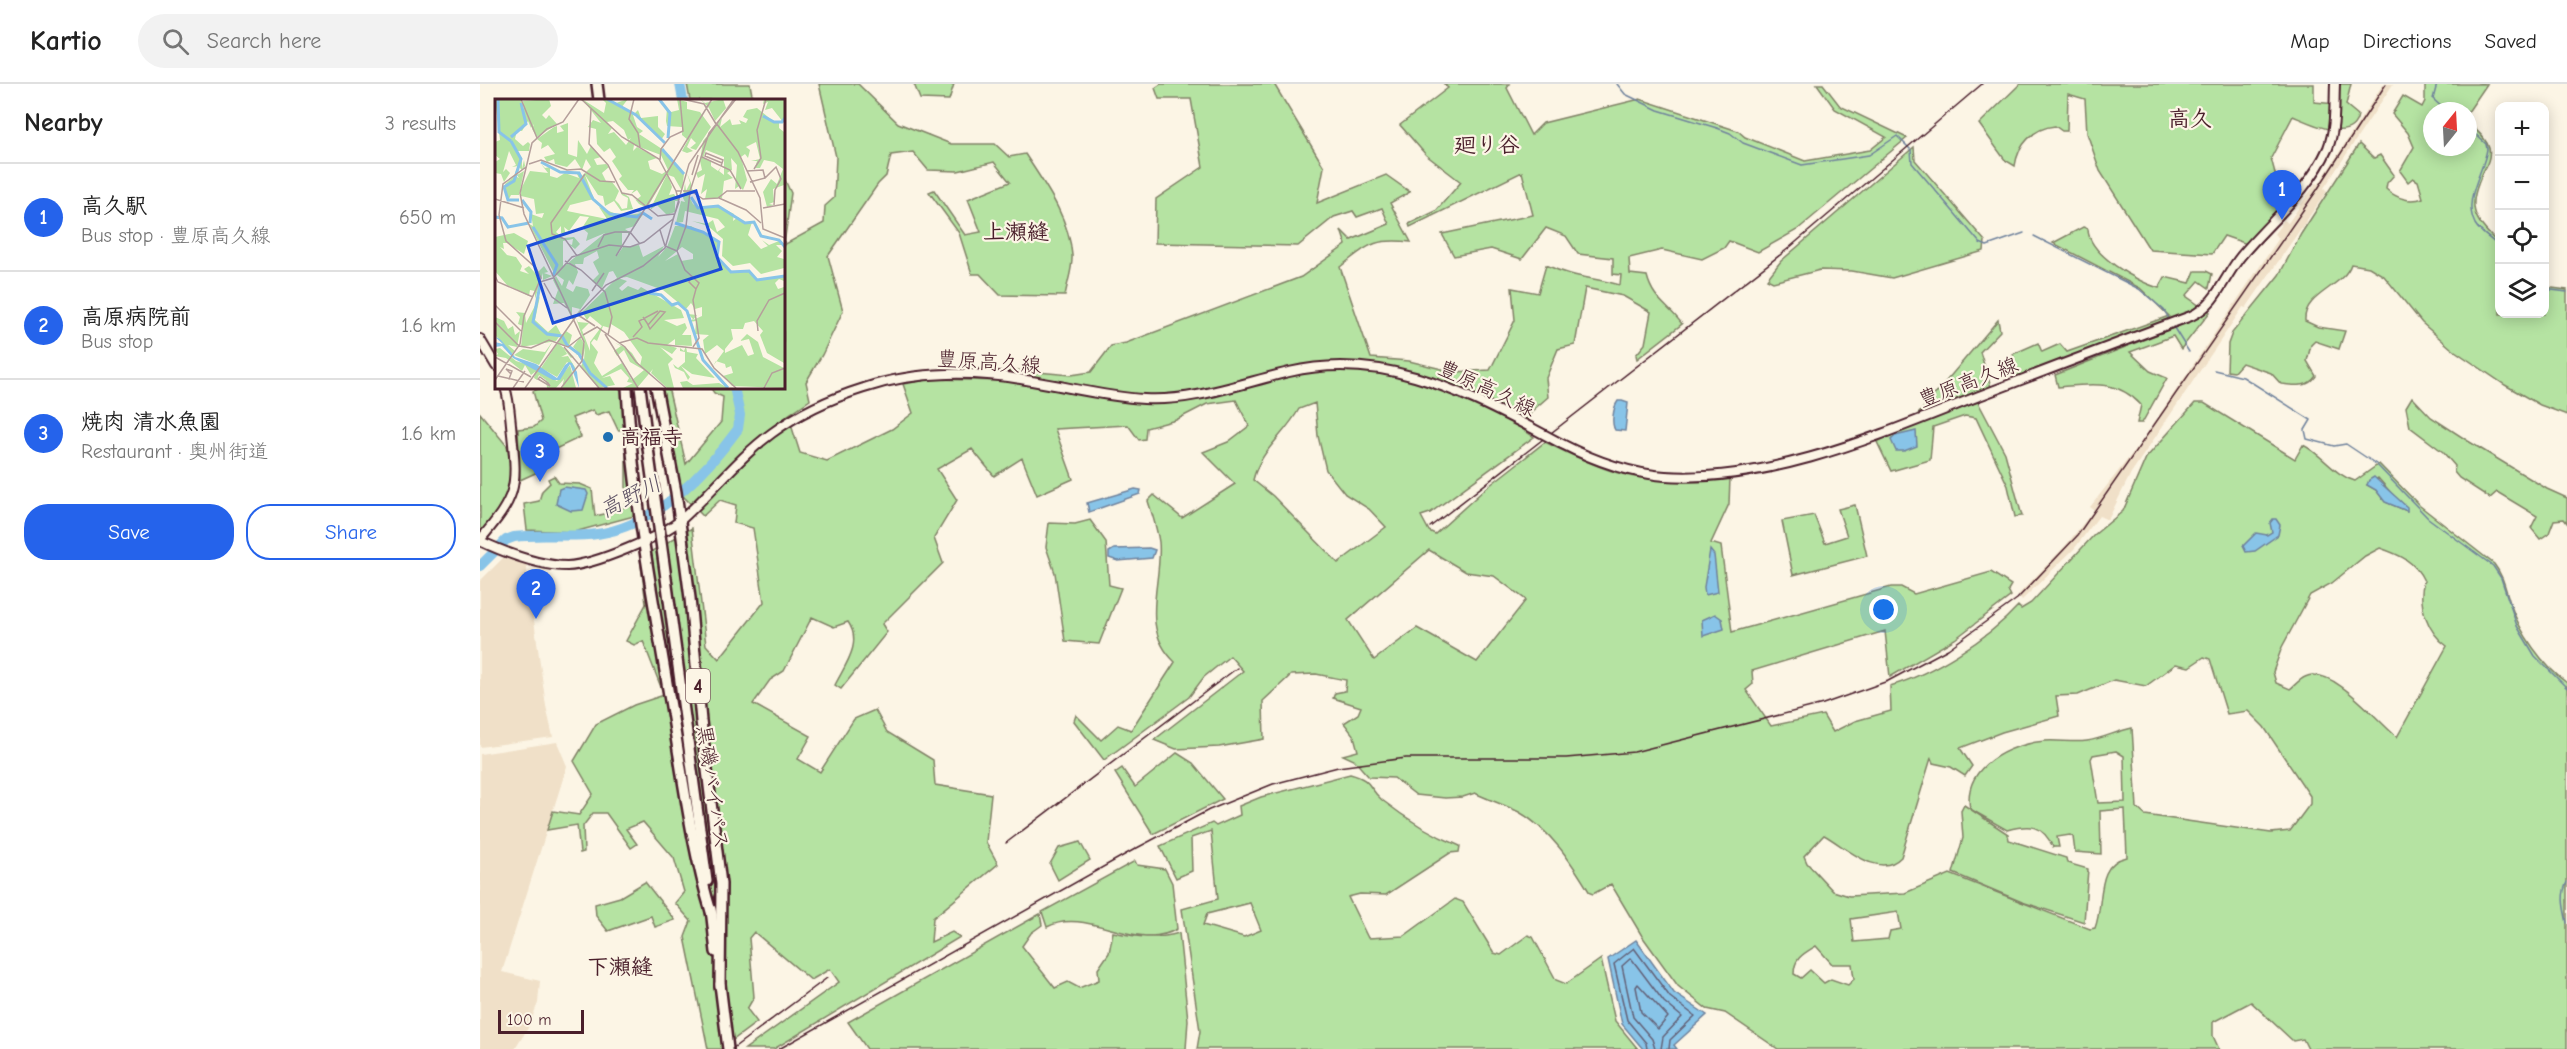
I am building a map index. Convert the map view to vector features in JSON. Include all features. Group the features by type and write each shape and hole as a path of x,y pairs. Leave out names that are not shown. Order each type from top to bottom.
{"highway":[{"path":"597,84 599,99"},
{"name":"4","path":"627,388 630,444 643,543 697,858 712,915"},
{"name":"黒磯バイパス","path":"640,388 728,1049"},
{"name":"4","path":"656,388 681,520 721,884 720,987"}],"main road":[{"name":"豊原高久線","path":"480,541 539,562 567,566 643,543 681,520 732,467 773,433 797,417 863,388 924,376 997,376 1112,395 1172,400 1293,371 1354,368 1399,372 1445,385 1607,465 1666,476 1737,472 1795,461 1875,436 2200,312 2214,299 2240,258 2282,213 2323,158 2333,131 2335,84"},
{"path":"480,339 495,364"},
{"path":"480,541 503,512 515,484 515,461 505,388"}],"shaded area":[{"path":"2383,84 2393,84 2324,188 2327,191 2246,308 2243,307 2131,473 2108,520 2099,516 2074,549 2022,600 2018,595 2066,545 2094,510 2090,507 2139,445 2279,238 2274,234 2284,220 2288,223 2316,183 2319,184"},
{"path":"503,558 526,563 546,706 553,737 480,747 480,581"},
{"path":"557,742 567,766 502,972 540,981 538,1003 528,1028 515,1049 480,1049 480,754"}],"green space":[{"path":"687,84 750,84 753,99 690,99"},
{"path":"819,84 858,84 898,123 951,144 995,144 1009,157 1025,154 1061,215 1070,241 1072,260 1065,296 1000,295 980,274 972,274 959,233 929,192 934,190 965,235 981,232 968,199 1010,182 994,162 958,171 928,170 913,152 891,155 886,176 828,256 843,311 806,382 810,400 788,415 800,453 827,461 892,429 913,413 903,384 934,379 1000,381 1004,369 1071,375 1091,372 1111,346 1126,343 1301,277 1346,245 1341,230 1351,240 1389,224 1382,208 1357,217 1353,211 1334,217 1298,246 1155,243 1156,199 1203,167 1191,99 1159,99 1155,88 1161,84 1274,84 1324,167 1317,203 1386,175 1410,192 1390,203 1411,242 1379,242 1365,248 1340,267 1371,358 1409,361 1454,372 1490,370 1515,320 1512,288 1538,293 1546,265 1574,275 1620,285 1621,275 1613,274 1613,258 1578,254 1566,236 1546,228 1522,259 1491,249 1454,256 1442,234 1533,215 1522,172 1410,227 1409,224 1436,211 1461,182 1426,155 1400,125 1448,88 1444,84 1510,84 1507,88 1531,135 1543,123 1640,99 1738,131 1745,137 1805,161 1870,150 1886,137 1835,109 1817,84 1823,84 1840,106 1907,138 1797,230 1758,252 1729,241 1724,248 1702,259 1662,250 1629,258 1630,274 1647,276 1657,297 1682,324 1637,359 1636,355 1645,344 1651,312 1623,296 1585,288 1575,345 1558,349 1546,378 1548,397 1532,411 1522,429 1534,437 1430,513 1421,516 1429,531 1435,534 1485,489 1545,442 1590,463 1631,476 1673,480 1730,478 1729,504 1711,543 1721,546 1732,632 1891,587 1901,587 1914,594 1991,572 2011,585 2008,590 2011,596 1955,639 1890,677 1885,631 1752,671 1753,684 1746,690 1771,726 1823,715 1833,732 1855,721 1891,711 1890,686 1924,673 1958,654 1991,631 2018,606 2021,609 2031,603 2094,535 2123,511 2146,458 2195,403 2204,403 2295,459 2303,445 2341,474 2355,481 2379,464 2420,506 2494,564 2526,637 2549,667 2567,683 2567,1049 2308,1049 2303,1039 2293,1041 2251,1002 2213,1022 2213,1036 2219,1049 1778,1049 1725,1013 1707,1009 1678,986 1642,936 1611,884 1593,894 1590,893 1560,848 1530,819 1475,793 1463,797 1445,798 1416,795 1394,778 1369,777 1354,760 1343,755 1358,751 1354,736 1344,723 1358,714 1361,707 1333,698 1335,693 1345,691 1346,680 1316,674 1291,675 1263,701 1264,739 1219,747 1176,749 1154,740 1243,671 1230,656 1204,677 1189,697 1104,760 1074,721 1076,715 1101,740 1118,725 1131,730 1175,662 1157,634 1155,604 1159,542 1148,501 1154,495 1182,518 1235,484 1203,452 1228,442 1249,426 1236,400 1207,404 1176,420 1146,428 1145,439 1139,440 1128,425 1055,429 1073,479 1037,495 1022,458 994,476 972,449 937,469 957,500 934,538 943,563 882,624 887,632 841,689 835,685 851,654 854,638 852,630 848,622 834,627 812,617 784,671 770,680 753,704 811,736 798,759 820,772 854,719 875,710 887,732 933,760 935,785 991,794 986,842 998,864 933,918 931,942 952,932 960,937 774,1049 745,1049 839,982 830,969 811,980 754,932 749,938 754,997 747,1009 757,1022 721,1049 708,1049 685,937 691,921 675,903 684,892 674,858 643,822 626,829 637,844 631,848 606,813 593,813 583,826 584,852 580,853 577,825 547,830 553,811 579,815 593,794 574,761 596,724 634,705 664,695 643,641 634,645 626,641 646,604 640,558 692,528 706,645 719,659 764,602 753,528 734,523 736,505 720,500 703,516 682,495 678,487 659,388 668,388 686,464 721,422 723,397 714,393 711,388 784,388 784,245 824,223 825,206 834,198 836,157","holes":["1315,403 1318,436 1326,470 1345,494 1369,509 1386,527 1338,563 1273,496 1253,480 1261,460 1299,409","2378,478 2407,511 2385,502 2376,490 2367,485","2380,548 2394,553 2416,568 2424,581 2422,599 2426,617 2434,634 2447,646 2397,737 2354,696 2328,679 2316,675 2305,677 2290,689 2276,683 2273,672 2282,647 2310,595 2332,583 2365,556","1429,550 1466,572 1494,576 1526,600 1477,662 1417,628 1374,660 1348,620","2204,657 2210,659 2227,714 2248,711 2264,727 2310,796 2310,804 2290,831 2271,833 2145,815 2137,808 2132,728 2087,741 2045,741 2017,747 1991,760 1973,781 1969,794 1970,809 2007,830 2022,827 2034,828 2044,834 2053,847 2059,847 2057,837 2070,835 2073,837 2075,852 2101,854 2100,811 2125,809 2127,857 2109,867 2102,885 2095,928 2090,929 1950,874 1905,893 1849,896 1833,891 1807,863 1804,856 1824,835 1862,859 1883,865 1892,863 1901,857 1931,758 1933,763 1951,767 1965,776 1972,766 1960,748 2002,732 2059,716 2056,696 2078,695 2114,680 2146,686 2176,664 2189,667","2116,751 2124,756 2125,802 2098,803 2091,759 2093,755","1898,912 1901,929 1890,931 1888,939 1854,942 1851,919","1816,946 1832,964 1852,964 1854,979 1848,985 1831,979 1824,983 1810,970 1801,978 1794,974 1800,957"]},
{"path":"914,84 954,84 949,100 920,99"},
{"path":"2020,84 2314,84 2314,102 2336,104 2337,84 2351,84 2346,105 2358,115 2354,124 2348,129 2340,130 2320,127 2293,116 2271,158 2276,177 2288,199 2247,244 2224,236 2212,254 2150,250 2100,171 2087,133 2085,99 2068,94 2067,131 2062,131 2055,126 2040,130 2023,145 2015,166 2005,160 1979,124"},
{"path":"2425,84 2487,84 2475,102 2425,101"},
{"path":"2403,96 2422,107 2423,105 2423,156 2477,156 2477,131 2488,144 2489,159 2475,193 2474,203 2477,218 2495,240 2495,318 2549,318 2549,288 2567,290 2567,415 2540,405 2505,385 2452,349 2422,323 2384,276 2369,267 2351,264 2341,279 2317,297 2306,312 2305,321 2318,327 2345,331 2339,349 2315,341 2311,345 2307,361 2316,376 2309,383 2305,385 2281,384 2271,373 2242,363 2234,372 2227,371 2228,344 2232,333 2279,275 2301,234 2359,144 2374,158 2380,155 2394,175 2387,183 2386,189 2403,199 2423,198 2418,181 2413,178 2408,182 2400,171 2414,147 2408,133 2392,114"},
{"path":"1914,147 1915,160 1985,241 1984,251 1892,278 1852,271 1820,270 1773,282 1767,279 1781,261"},
{"path":"784,178 791,193 784,245"},
{"path":"2083,227 2088,229 2096,248 2105,257 2115,266 2139,280 2159,288 2165,277 2190,283 2195,271 2206,271 2212,274 2209,288 2199,281 2186,296 2200,306 2192,312 2016,377 2013,354 2038,343 2042,352 2060,344 2067,352 2169,316 2140,288 2053,243"},
{"path":"2209,310 2210,312 2181,349 2173,336 2130,352 2150,371 2167,378 2142,423 2137,423 2141,405 2132,397 2113,387 2081,385 2058,387 2055,375 2193,320"},
{"path":"1998,320 2000,331 1980,352 1991,387 1919,413"},
{"path":"540,388 623,389 627,429 618,430 609,411 596,415 593,410 572,418 581,437 549,452 550,458 542,464 544,469 520,480 518,429 534,427 541,421 533,391"},
{"path":"2412,397 2431,417 2547,489 2567,498 2567,523 2564,519 2554,520 2549,533 2540,539 2531,528 2537,516 2497,492 2490,498 2459,478 2454,472 2455,466 2443,452 2410,427 2406,407"},
{"path":"1978,402 2005,453 2022,516 2015,517 2008,486 1976,418 1965,416 1933,427 1930,460 1891,471 1877,442 1899,431"},
{"path":"480,413 507,446 512,475 507,495 500,509 480,533"},
{"path":"628,449 634,516 574,532 527,530 524,504 539,501 542,491 550,483 548,479 554,476 559,483 580,484 592,489 595,516 626,506 626,450"},
{"path":"1855,505 1867,556 1793,575 1782,521 1814,515 1825,543 1847,536 1838,509"},
{"path":"1090,520 1106,542 1109,585 1121,588 1099,644 1065,641 1055,573 1046,547 1049,523 1075,524"},
{"path":"1177,753 1193,763 1223,799 1153,834 1115,773 1122,768 1135,787"},
{"path":"1350,774 1363,779 1382,800 1400,813 1460,846 1459,852 1450,853 1386,895 1360,894 1348,897 1368,938 1404,936 1455,899 1463,902 1494,953 1501,955 1528,935 1533,937 1556,980 1566,984 1601,959 1615,1021 1638,1049 1197,1049 1200,1031 1182,909 1218,899 1211,831 1191,838 1192,871 1176,878 1160,846 1212,823 1216,826 1240,815 1239,806 1261,797","holes":["1250,903 1261,930 1244,937 1203,925 1207,914"]},
{"path":"1964,805 2008,834 2009,840 2066,858 2067,863 2088,869 2084,922 2022,902 1953,873 1963,838 1961,811"},
{"path":"1080,842 1090,860 1058,880 1050,864 1059,848"},
{"path":"1135,861 1137,865 1165,869 1172,883 1177,929 1161,935 1145,936 1078,922 1062,922 1047,927 1042,912"},
{"path":"645,882 675,920 655,927 651,916 608,931 596,916 595,904 620,897"},
{"path":"1040,914 1042,925 1031,933 1022,946 1055,988 1068,982 1079,988 1099,980 1098,969 1109,953 1113,932 1146,937 1179,933 1188,1020 1186,1049 867,1049 848,1022"}],"water":[{"path":"1618,401 1628,403 1625,431 1615,430 1613,424 1615,408"},
{"path":"1916,431 1917,446 1904,451 1896,451 1891,440 1895,436"},
{"path":"2374,477 2407,507 2407,511 2385,502 2376,490 2367,485"},
{"path":"564,487 586,490 588,494 583,510 571,511 556,504 559,489"},
{"path":"1135,489 1141,490 1140,494 1089,512 1087,503"},
{"path":"2276,519 2280,525 2278,535 2255,551 2246,552 2243,546 2256,533 2267,535 2272,532 2270,523"},
{"path":"1149,548 1155,550 1152,558 1118,561 1109,558 1109,552 1114,549"},
{"path":"1710,550 1714,555 1718,592 1705,595 1704,587"},
{"path":"1715,614 1722,619 1724,629 1703,636 1702,620"},
{"path":"1636,940 1674,993 1707,1015 1674,1045 1677,1049 1643,1049 1622,1024 1608,959"}],"waterway":[{"name":"高野川","path":"680,84 683,99"},
{"path":"1617,84 1625,94 1658,110 1717,128 1730,133 1743,143 1802,165 1869,155 1897,136 1911,150 1912,163 1980,243 1987,246 2024,233"},
{"path":"2436,102 2433,99 2437,84"},
{"path":"2477,136 2486,144 2487,149 2472,195 2472,215 2477,228 2495,244"},
{"path":"2034,236 2139,289 2164,310 2169,319"},
{"path":"2549,290 2567,292"},
{"path":"2174,328 2189,352"},
{"path":"2214,370 2243,377 2311,420 2305,430 2307,439 2334,446 2346,444 2376,464 2428,518 2493,566 2501,578 2517,626 2535,656 2567,688"},
{"name":"高野川","path":"480,566 506,540 514,537 597,534 639,521 658,509 694,480 738,429 740,415 734,388"},
{"path":"2567,882 2563,897 2567,923"}],"railway":[{"path":"1430,527 1789,248 1982,84"},
{"path":"779,1049 1135,849 1209,810 1273,784 1338,767 1406,758 1566,758 1634,752 1823,704 1888,681 1948,649 2017,599 2077,536 2317,190 2386,84"},
{"path":"1006,843 1237,668"},
{"path":"732,1049 827,978"}],"place":[{"name":"高久駅","path":"2282,220"},
{"name":"高福寺","path":"608,437"},
{"name":"焼肉 清水魚園","path":"540,482"},
{"name":"高原病院前","path":"536,619"}],"district":[{"name":"高久","path":"2190,118"},
{"name":"廻り谷","path":"1487,144"},
{"name":"上瀬縫","path":"1016,231"},
{"name":"下瀬縫","path":"620,966"}]}
